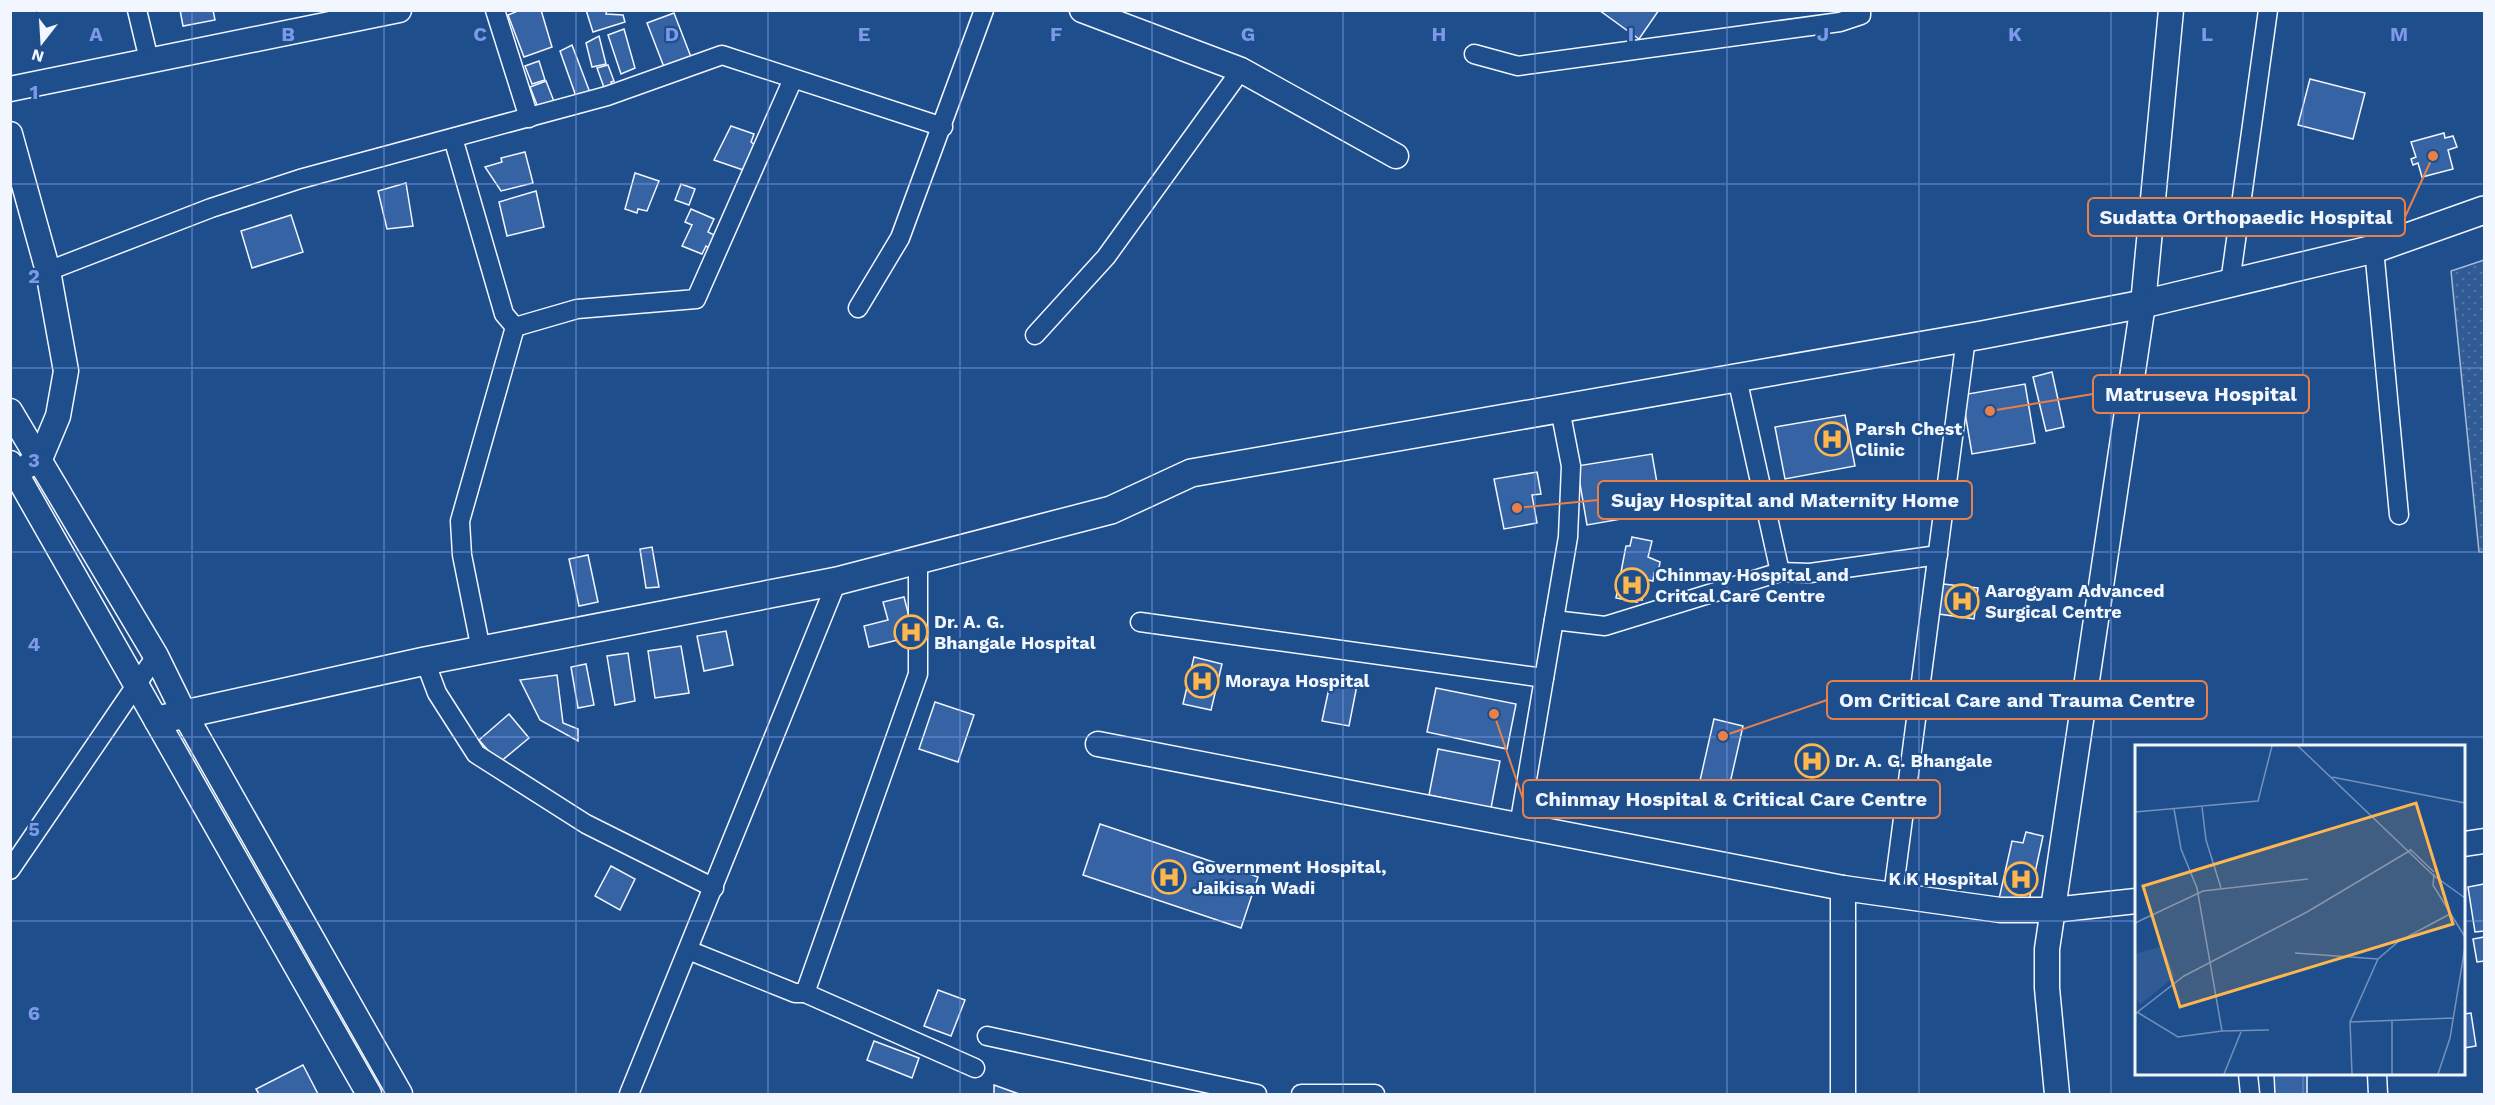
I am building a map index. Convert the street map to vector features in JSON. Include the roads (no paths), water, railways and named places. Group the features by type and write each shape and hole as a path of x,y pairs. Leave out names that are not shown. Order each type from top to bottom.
{"main road":[{"path":"158,720 425,661 837,580 1111,510 1191,473 1966,338 2143,304 2374,249 2484,210"}],"street":[{"path":"137,10 149,60"},
{"path":"10,89 399,10"},
{"path":"495,10 529,118"},
{"path":"858,308 900,238 943,127 984,10"},
{"path":"1082,10 1241,70 1396,156"},
{"path":"1474,54 1518,66 1840,22 1861,15 1861,10"},
{"path":"2057,1095 2047,988 2047,949 2143,304 2171,10"},
{"path":"2230,283 2268,10"},
{"path":"48,271 211,208 300,179 607,96 722,55 943,127"},
{"path":"1035,334 1106,257 1241,70"},
{"path":"515,327 577,309 696,299 793,79"},
{"path":"10,134 48,271 66,371 58,416 40,459 14,468 138,683 369,1095"},
{"path":"453,138 504,314 515,327"},
{"path":"2374,249 2399,515"},
{"path":"482,650 462,555 460,521 515,327"},
{"path":"1893,895 1966,338"},
{"path":"1737,378 1780,572"},
{"path":"1519,826 1568,537 1571,466 1560,409"},
{"path":"10,411 156,656 184,713 400,1095"},
{"path":"1554,620 1605,626 1780,572 1810,573 1938,555"},
{"path":"805,993 918,674 918,560"},
{"path":"629,1095 837,580"},
{"path":"1140,622 1544,678"},
{"path":"10,870 156,656"},
{"path":"425,661 437,693 476,754 586,824 714,888"},
{"path":"1098,744 1843,888 2000,910 2053,910 2135,901"},
{"path":"2465,844 2484,841"},
{"path":"1843,888 1843,1095"},
{"path":"688,950 795,993 805,993 975,1068"},
{"path":"987,1036 1257,1095"},
{"path":"2247,1075 2250,1095"},
{"path":"2377,1075 2378,1095"},
{"path":"1301,1095 1375,1095"}],"place":[{"name":"Sudatta Orthopaedic Hospital","path":"2433,156"},
{"name":"Matruseva Hospital","path":"1990,411"},
{"name":"Parsh Chest Clinic","path":"1832,439"},
{"name":"Sujay Hospital and Maternity Home","path":"1517,508"},
{"name":"Chinmay Hospital and Critcal Care Centre","path":"1632,585"},
{"name":"Aarogyam Advanced Surgical Centre","path":"1962,601"},
{"name":"Dr. A. G. Bhangale Hospital","path":"911,632"},
{"name":"Moraya Hospital","path":"1202,681"},
{"name":"Chinmay Hospital & Critical Care Centre","path":"1494,714"},
{"name":"Om Critical Care and Trauma Centre","path":"1723,736"},
{"name":"Dr. A. G. Bhangale","path":"1812,761"},
{"name":"Government Hospital, Jaikisan Wadi","path":"1169,877"},
{"name":"K K Hospital","path":"2021,879"}]}
